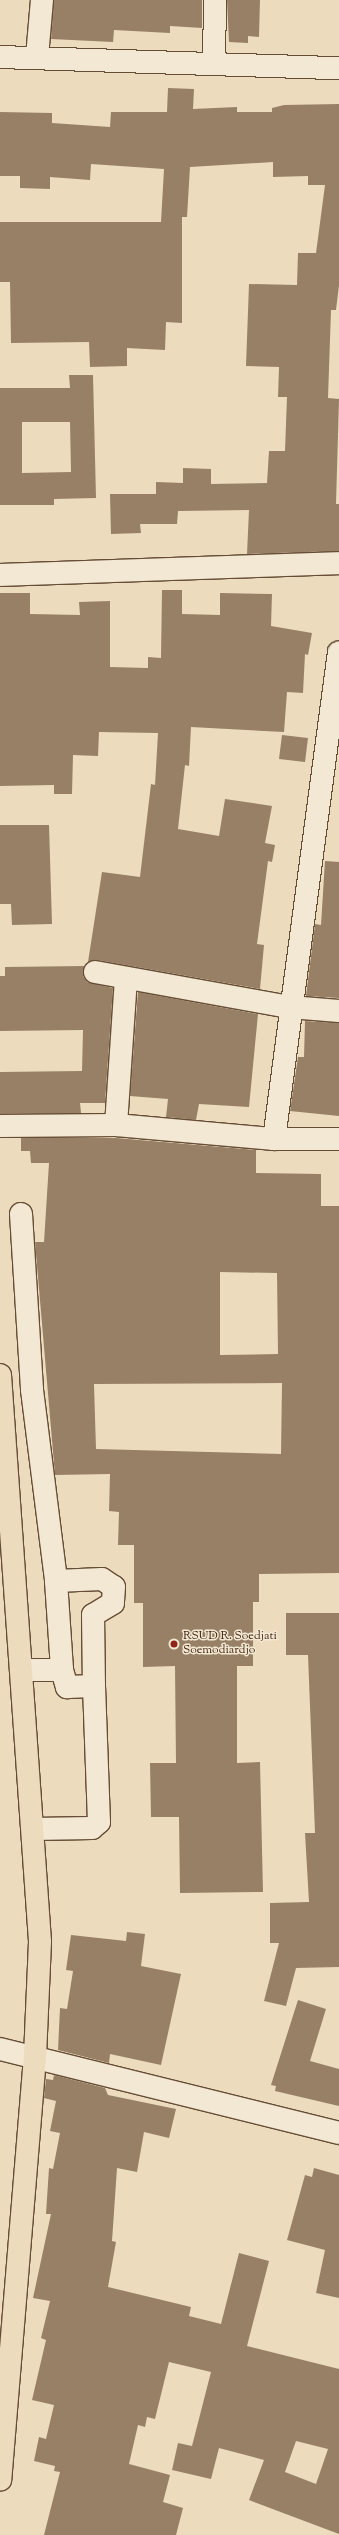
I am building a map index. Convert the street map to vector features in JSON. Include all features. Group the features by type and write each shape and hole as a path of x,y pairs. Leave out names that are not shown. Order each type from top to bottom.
{"main road":[{"path":"0,1375 9,1625 22,1670 40,1942 35,2057 0,2480"}],"street":[{"path":"37,57 42,0"},
{"path":"214,63 215,0"},
{"path":"0,58 37,57 339,68"},
{"path":"0,574 339,563"},
{"path":"274,1139 290,1007 335,704 339,652"},
{"path":"95,972 290,1007 339,1010"},
{"path":"116,1125 126,978"},
{"path":"0,1126 116,1125 274,1139 339,1139"},
{"path":"21,1214 32,1390 56,1581 62,1670 67,1687 94,1686"},
{"path":"33,1829 92,1828 99,1822 93,1616 113,1603 114,1587 102,1579 56,1581"},
{"path":"22,1670 62,1670"},
{"path":"0,2049 339,2133"}],"building":[{"path":"54,0 202,0 202,28 170,26 170,33 114,30 113,42 51,39"},
{"path":"227,0 260,0 259,37 248,36 248,43 229,42"},
{"path":"168,88 194,89 193,109 237,107 237,112 272,112 272,108 284,105 339,104 339,285 336,310 331,310 328,398 339,399 336,504 339,504 339,551 247,554 249,510 178,511 177,524 140,524 141,533 111,534 110,494 156,494 156,482 183,483 183,468 211,469 211,484 267,483 269,451 285,451 287,397 278,397 279,367 246,366 249,284 297,285 298,253 316,253 325,185 308,185 308,176 273,177 273,162 190,167 187,217 182,217 182,323 166,322 165,350 127,348 127,366 90,367 89,342 11,343 10,282 0,282 0,222 161,222 164,169 91,164 90,180 50,177 50,189 20,188 20,176 0,176 0,112 52,113 52,123 110,127 111,112 167,112"},
{"path":"69,375 93,375 96,498 54,499 54,505 0,505 0,388 70,388","holes":["22,422 70,422 71,472 22,473"]},
{"path":"162,590 182,590 182,614 220,615 220,593 272,594 271,626 312,633 308,655 305,654 303,693 287,692 284,732 191,727 189,766 185,765 178,829 219,836 225,799 272,806 265,843 275,845 272,862 268,861 257,944 264,945 260,989 97,960 88,962 102,872 140,877 151,784 155,785 158,733 99,732 98,756 73,755 72,794 54,794 54,785 0,786 0,593 30,593 30,614 80,615 79,602 110,601 110,667 148,668 148,657 161,658"},
{"path":"282,735 308,738 305,762 279,759"},
{"path":"0,825 49,825 52,924 12,925 11,904 0,904"},
{"path":"325,861 339,862 339,998 306,996 315,924 321,925"},
{"path":"84,966 83,976 87,982 113,988 105,1103 80,1103 81,1113 0,1114 0,1072 82,1071 83,1030 0,1031 0,976 5,976 5,967"},
{"path":"138,992 258,1014 249,1107 199,1104 196,1120 166,1117 168,1099 130,1096"},
{"path":"305,1021 339,1023 339,1116 290,1111 298,1057 304,1057"},
{"path":"21,1138 116,1138 256,1150 256,1173 321,1174 321,1206 339,1206 339,1573 259,1574 259,1602 253,1602 253,1666 237,1666 237,1763 260,1762 263,1892 180,1893 179,1817 151,1817 150,1763 176,1763 175,1666 143,1667 143,1603 134,1603 134,1545 118,1545 119,1512 109,1511 110,1474 55,1475 35,1242 44,1242 49,1163 31,1163 30,1151 21,1151","holes":["220,1272 277,1273 278,1354 220,1355","282,1383 281,1454 96,1449 94,1384"]},
{"path":"286,1613 339,1613 339,1967 296,1968 286,2006 264,2001 279,1943 270,1943 270,1903 309,1902 305,1833 315,1833 308,1655 286,1655"},
{"path":"127,1932 145,1934 141,1966 181,1974 161,2065 110,2054 109,2063 58,2050 60,2008 67,2009 73,1971 66,1970 71,1935 126,1941"},
{"path":"298,2000 326,2009 310,2061 339,2069 339,2106 275,2091 276,2086 271,2085"},
{"path":"54,2075 105,2088 108,2095 176,2109 169,2138 144,2132 137,2172 117,2168 112,2241 116,2242 108,2287 191,2307 189,2316 221,2324 239,2253 269,2261 247,2346 339,2369 339,2534 249,2500 264,2460 219,2448 211,2479 172,2470 178,2443 192,2446 211,2372 169,2362 155,2419 147,2417 145,2427 138,2425 129,2464 170,2475 163,2502 183,2508 176,2535 44,2535 60,2472 54,2471 55,2466 34,2461 39,2437 46,2439 54,2405 32,2400 46,2340 41,2338 50,2301 33,2298 51,2214 46,2214 49,2168 53,2169 60,2133 50,2131 56,2101 44,2098 46,2079 53,2080","holes":["296,2441 328,2449 316,2484 285,2472"]},
{"path":"314,2168 339,2175 339,2298 316,2293 325,2250 287,2240 305,2175 312,2177"}],"place":[{"name":"RSUD R. Soedjati Soemodiardjo","path":"174,1644"}]}
